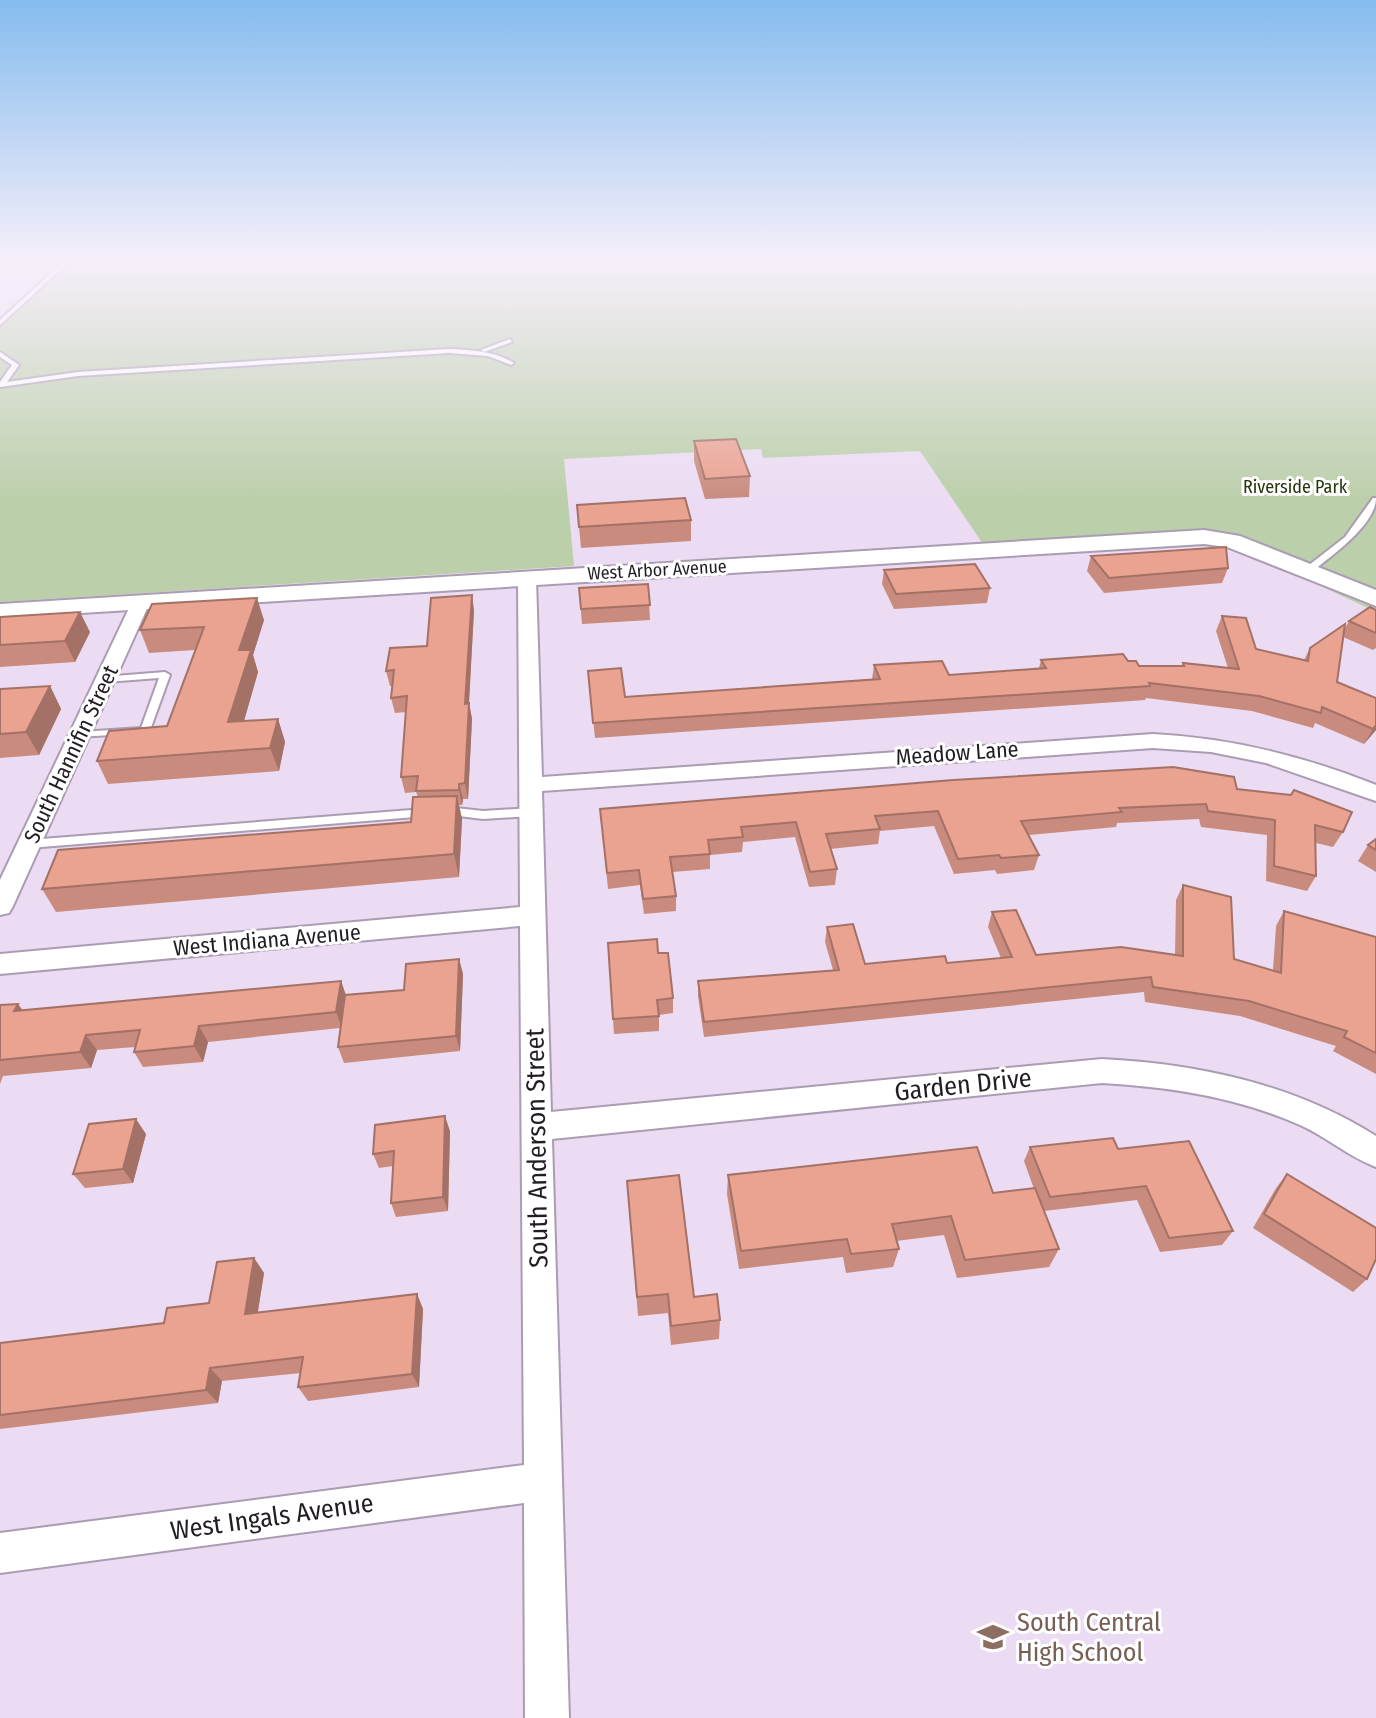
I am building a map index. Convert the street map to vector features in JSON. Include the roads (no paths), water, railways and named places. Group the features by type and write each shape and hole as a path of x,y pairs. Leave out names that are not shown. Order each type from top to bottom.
{"main road":[{"name":"West Arbor Avenue","path":"0,611 1204,537 1232,541 1376,599"}],"street":[{"name":"South Anderson Street","path":"527,578 547,1718"},
{"name":"South Hannifin Street","path":"0,906 141,602"},
{"name":"Meadow Lane","path":"531,798 1153,741 1191,742 1269,756 1376,794"},
{"name":"West Indiana Avenue","path":"0,964 533,915"},
{"name":"Garden Drive","path":"535,1127 1089,1072 1142,1072 1216,1084 1275,1102 1323,1122 1376,1153"},
{"name":"West Ingals Avenue","path":"0,1553 544,1481"}],"lane":[{"path":"1,385 78,374 484,350 509,341"},
{"path":"449,351 481,352 499,356 511,363"},
{"path":"0,354 16,365 1,385"},
{"path":"1307,571 1348,539 1376,500"},
{"path":"80,735 145,731 165,675 106,679"},
{"path":"29,844 452,811 483,815 531,798"}],"place":[{"name":"South Central High School","path":"993,1637"}],"park label":[{"name":"Riverside Park","path":"1295,487"}]}
